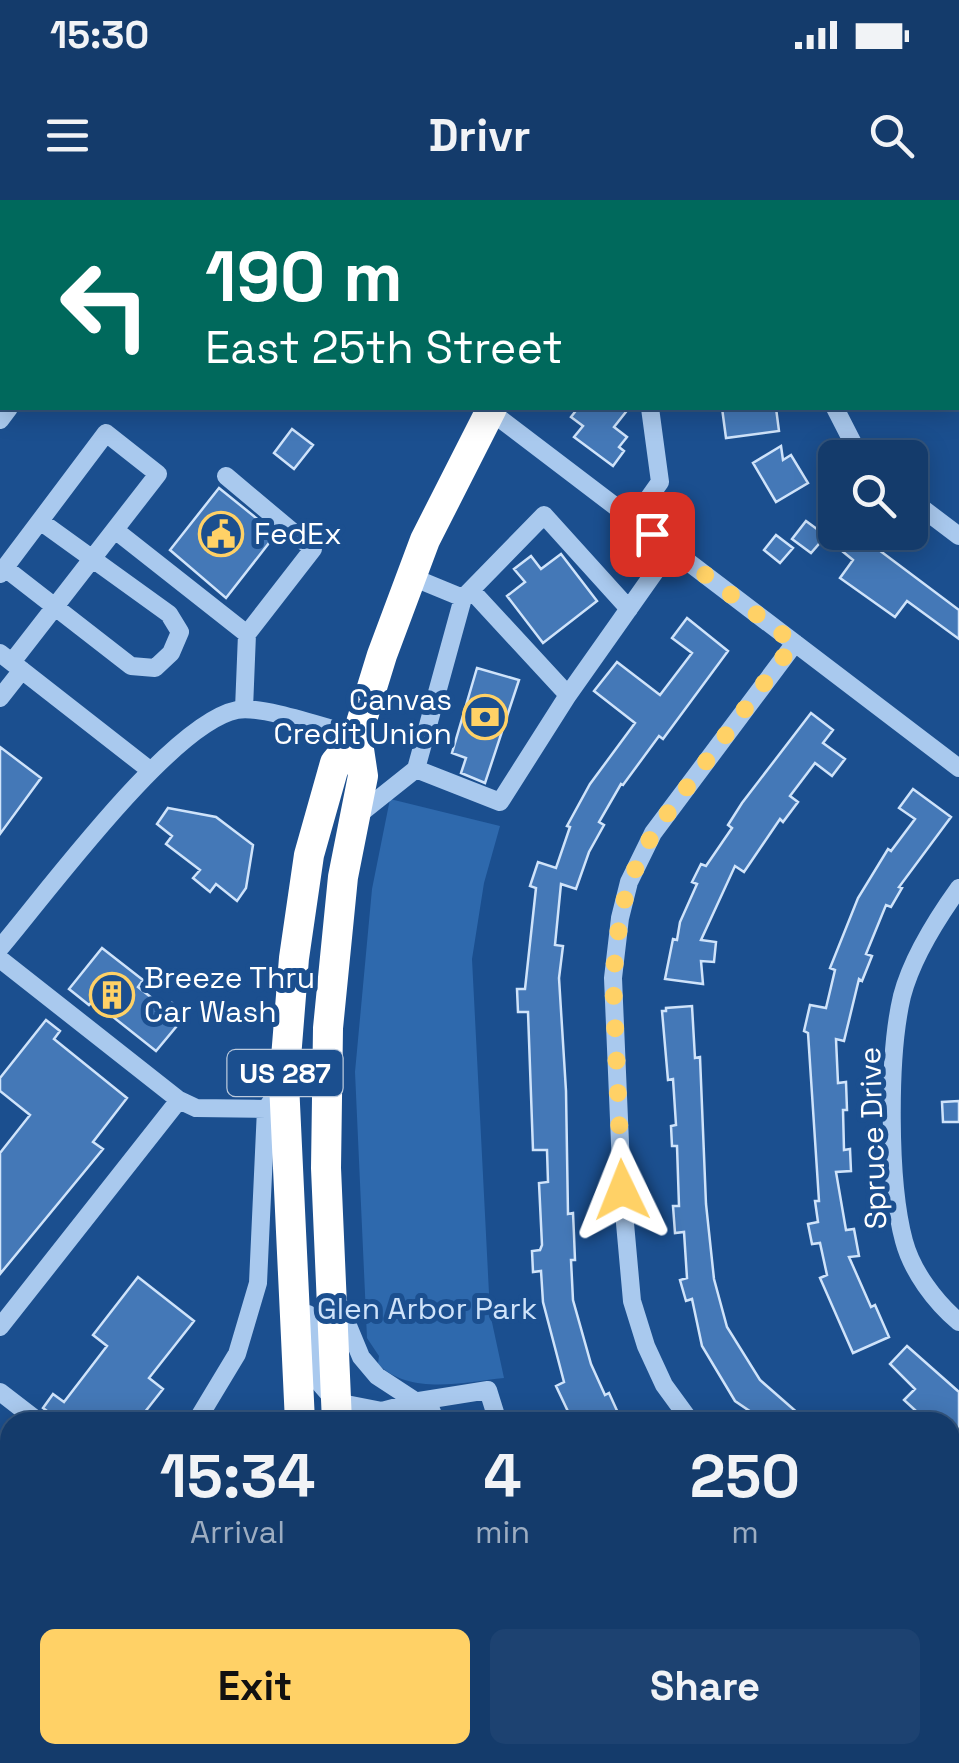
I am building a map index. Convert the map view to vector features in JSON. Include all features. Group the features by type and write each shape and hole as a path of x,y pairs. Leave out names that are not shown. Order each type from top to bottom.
{"highway":[{"name":"US 287","path":"300,1412 284,1083 294,958 309,855 335,764 357,736 382,654 433,524 490,410"},
{"name":"US 287","path":"337,1412 326,1168 328,1028 336,930 363,776 357,736"}],"street":[{"path":"492,410 959,768"},
{"path":"633,520 660,482 650,410"},
{"path":"836,410 851,440"},
{"path":"0,698 11,662 55,607 92,559 115,530 158,474 106,434 2,571 55,607 131,666 155,668 171,652 180,632 168,614 92,559 40,521"},
{"path":"226,476 313,550 247,634 244,709"},
{"path":"928,512 959,536"},
{"path":"354,820 416,769 467,594 544,516 628,609"},
{"path":"115,530 247,634"},
{"path":"416,769 500,802 568,695 671,549"},
{"path":"412,578 467,594 568,695"},
{"path":"684,1412 664,1385 632,1301 622,1190 613,978 620,918 629,882 653,833 794,643"},
{"path":"11,662 151,770"},
{"path":"0,948 151,770 208,724 244,709 357,736"},
{"name":"Spruce Drive","path":"959,888 912,970 903,995 892,1072 896,1179 904,1241 924,1282 959,1322"},
{"path":"0,958 179,1100 196,1108 266,1109"},
{"path":"202,1412 236,1354 258,1283 266,1109 284,1083"},
{"path":"0,1327 179,1100"},
{"path":"287,1150 317,1380 337,1412"},
{"path":"333,1290 360,1357 376,1376 432,1412"},
{"path":"397,1412 419,1401 488,1390 495,1412"},
{"path":"0,1392 27,1412"}],"green space":[{"name":"Glen Arbor Park","path":"390,799 500,826 484,883 472,959 490,1313 504,1378 455,1384 406,1380 378,1364 379,1356 367,1338 355,1072 372,889"}],"building":[{"path":"576,410 627,410 614,427 627,437 619,447 624,451 613,466 574,437 583,426 571,417"},
{"path":"722,410 776,410 779,431 726,438"},
{"path":"292,429 313,445 294,469 274,453"},
{"path":"781,446 783,460 791,455 808,483 776,502 753,463"},
{"path":"219,488 276,534 226,598 170,550"},
{"path":"806,521 818,530 818,545 811,553 792,539"},
{"path":"776,535 793,548 780,563 764,550"},
{"path":"841,550 879,550 959,610 959,639 907,601 895,617 840,578 853,560"},
{"path":"561,554 597,601 543,643 507,596 525,582 514,569 531,556 541,569"},
{"path":"687,618 728,651 663,739 659,736 621,784 599,822 604,825 576,889 561,884 555,945 563,946 559,978 568,1214 573,1213 574,1235 573,1300 591,1364 618,1412 568,1412 556,1386 564,1382 543,1302 541,1271 533,1272 532,1251 540,1250 542,1245 539,1183 548,1182 547,1150 533,1150 528,1012 518,1012 517,989 525,989 536,888 530,886 538,862 556,868 570,827 567,826 590,784 635,723 594,691 617,662 660,695 692,653 672,638"},
{"name":"Canvas Credit Union","path":"477,668 519,680 485,783 461,773 466,758 452,753"},
{"path":"811,713 833,730 823,743 845,759 832,776 815,763 790,796 798,802 783,822 780,819 744,872 735,866 701,940 716,942 714,962 701,961 703,984 665,979 673,939 677,940 680,922 697,884 692,882 701,864 706,866 732,828 728,825 742,803"},
{"path":"0,747 41,778 0,834"},
{"path":"913,789 951,817 899,887 902,888 891,907 886,905 866,954 872,956 862,981 859,979 844,1041 836,1039 838,1083 846,1082 844,1150 850,1149 851,1171 836,1172 846,1230 854,1229 859,1256 849,1257 889,1337 853,1353 820,1278 827,1275 820,1243 812,1244 808,1224 818,1222 815,1201 819,1201 808,1033 804,1031 810,1005 826,1008 835,970 830,968 858,898 888,849 891,851 915,819 899,808"},
{"path":"168,808 216,817 253,845 246,888 237,901 216,884 210,892 193,878 200,870 166,844 172,836 157,824"},
{"name":"Breeze Thru Car Wash","path":"102,948 143,980 138,987 167,1010 172,1003 186,1015 156,1051 93,1001 89,1005 69,989"},
{"path":"692,1006 695,1058 700,1057 706,1204 714,1279 727,1327 760,1380 797,1412 751,1412 735,1401 702,1346 692,1299 686,1301 680,1280 687,1278 684,1232 675,1233 673,1206 679,1206 677,1146 672,1146 671,1126 676,1125 662,1011"},
{"path":"46,1020 60,1031 54,1039 127,1098 93,1142 103,1149 0,1274 0,1153 30,1115 0,1091 0,1078"},
{"path":"959,1101 959,1122 943,1122 942,1102"},
{"path":"138,1277 194,1321 149,1378 163,1389 145,1412 48,1412 43,1408 53,1394 64,1402 107,1346 93,1335"},
{"path":"907,1346 959,1392 959,1412 917,1412 904,1400 915,1389 890,1364"}],"place":[{"name":"FedEx","path":"221,534"},
{"name":"Canvas Credit Union","path":"485,717"},
{"name":"Breeze Thru Car Wash","path":"112,995"}],"route":[{"path":"622,1190 613,978 629,882 653,833 794,643 652,534"}]}
